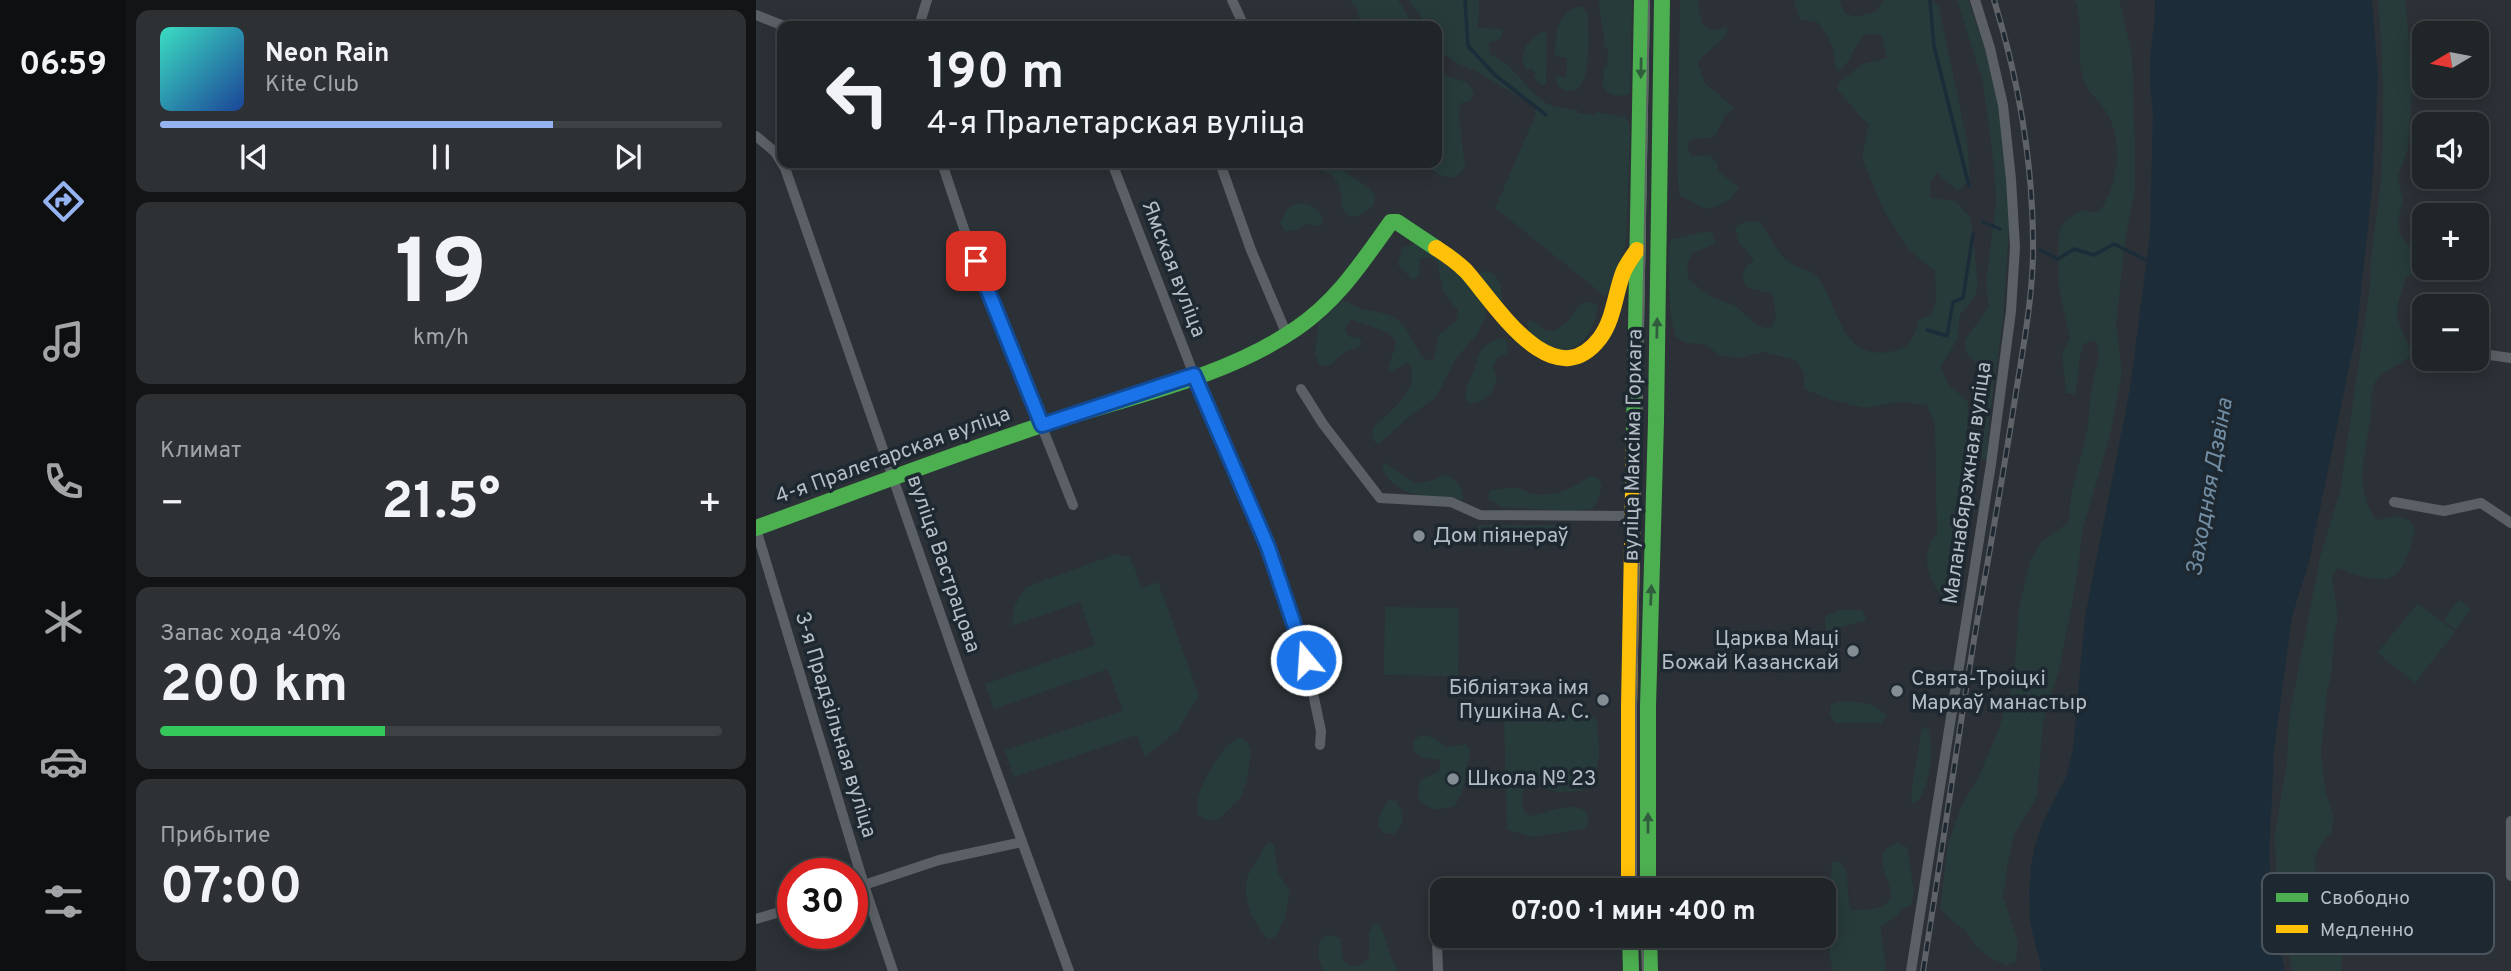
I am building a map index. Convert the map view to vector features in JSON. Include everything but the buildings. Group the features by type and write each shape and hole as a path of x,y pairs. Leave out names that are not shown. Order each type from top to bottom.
{"main road":[{"name":"вуліца Максіма Горкага","path":"1629,878 1629,706 1642,0"},
{"name":"вуліца Максіма Горкага","path":"1648,878 1648,706 1657,365 1662,0"},
{"name":"4-я Пралетарская вуліца","path":"756,528 1042,425 1247,355 1287,335 1323,310 1353,278 1391,222 1397,222 1462,267 1502,318 1547,356 1559,359 1586,353 1600,340 1624,272 1637,250"},
{"path":"1637,250 1658,251"},
{"path":"1630,948 1631,971"},
{"path":"1649,948 1650,971"}],"street":[{"path":"921,21 927,0"},
{"path":"1232,0 1242,21"},
{"name":"Маланабярэжная вуліца","path":"1911,971 1992,464 2011,311 2015,247 2003,105 1990,48 1975,0"},
{"path":"756,15 777,23"},
{"path":"1640,109 1661,109"},
{"name":"вуліца Вастрацова","path":"757,136 777,155"},
{"name":"вуліца Вастрацова","path":"785,168 1069,971"},
{"path":"944,168 967,238 1073,505"},
{"name":"Ямская вуліца","path":"1114,168 1194,375 1268,547 1306,660 1321,731 1320,745"},
{"path":"1222,168 1251,250 1287,335"},
{"path":"1637,218 1658,218"},
{"path":"2489,355 2511,358"},
{"path":"1636,364 1657,365"},
{"path":"1301,389 1323,424 1380,498 1451,502 1480,515 1633,516"},
{"path":"2394,502 2444,511 2481,503 2511,523"},
{"name":"3-я Прадзільная вуліца","path":"756,528 856,858"},
{"path":"1629,706 1648,706"},
{"path":"2511,821 2511,876"},
{"path":"868,885 939,860 1022,842"},
{"name":"3-я Прадзільная вуліца","path":"868,898 893,971"},
{"path":"756,919 777,913"},
{"path":"1438,948 1438,971"}],"shaded area":[{"path":"1350,0 1398,0 1411,21 1359,21 1357,8"},
{"path":"1408,0 1479,0 1478,28 1503,29 1501,38 1489,43 1489,54 1506,64 1542,100 1560,108 1578,110 1578,113 1596,115 1596,112 1627,118 1630,128 1626,246 1606,297 1495,208 1536,114 1534,106 1442,54 1442,21 1424,20"},
{"path":"1599,0 1632,0 1630,93 1627,95 1612,94 1603,87 1608,48 1604,47"},
{"path":"1680,0 1699,0 1703,26 1714,30 1727,26 1727,35 1697,62 1705,83 1735,109 1725,115 1715,137 1690,140 1687,147 1692,156 1709,155 1716,161 1719,172 1739,187 1725,202 1705,209 1679,195 1677,163"},
{"path":"1839,0 1844,13 1857,17 1877,11 1883,0 1933,0 1939,8 1967,141 1970,181 1957,191 1937,173 1930,183 1930,198 1955,201 1971,218 1978,287 1975,296 1960,315 1957,340 1941,366 1947,383 1968,402 1965,523 1953,591 1941,595 1932,581 1927,565 1928,548 1937,534 1935,425 1927,405 1899,402 1864,408 1829,399 1804,389 1804,373 1796,360 1763,352 1740,358 1720,355 1704,344 1686,343 1676,337 1674,329 1669,290 1671,239 1708,232 1713,233 1715,244 1692,253 1687,265 1689,280 1710,296 1736,306 1758,326 1771,329 1776,316 1772,294 1746,287 1742,276 1746,267 1754,260 1738,241 1735,227 1746,221 1761,222 1773,244 1785,258 1817,277 1843,328 1850,339 1860,347 1872,352 1889,352 1907,345 1913,338 1919,320 1931,314 1936,301 1935,271 1909,250 1883,209 1862,158 1869,124 1838,91 1838,83 1863,64 1887,58 1881,34 1865,35 1839,72 1829,38 1816,21 1800,20 1794,2"},
{"path":"1957,0 1968,0 1998,98 2010,209 2003,321 1989,420 1987,460 1983,460 1981,449 1989,392 1986,374 1966,352 1965,340 1989,306 1986,282 1996,204 1995,174 1983,82"},
{"path":"2075,0 2119,0 2132,54 2135,191 2126,235 2116,323 2122,373 2110,435 2083,528 2076,583 2059,670 2043,723 2037,796 2014,835 2008,863 2003,896 2018,942 2016,962 2006,965 1990,958 1975,945 1965,930 1940,908 1948,845 1961,807 1980,774 2000,726 2010,692 2019,607 2030,561 2042,541 2069,522 2071,498 2087,431 2098,361 2095,340 2083,344 2075,394 2066,393 2062,353 2070,338 2059,289 2060,228 2067,219 2080,211 2099,212 2111,189 2117,162 2111,122 2082,75 2079,18"},
{"path":"2378,0 2405,0 2412,93 2408,149 2398,175 2403,201 2398,219 2400,235 2412,250 2412,274 2406,277 2398,313 2410,356 2382,374 2372,389 2363,482 2369,507 2376,520 2397,516 2410,520 2415,530 2404,563 2390,578 2369,578 2337,568 2332,579 2338,617 2321,752 2325,790 2333,814 2332,832 2317,853 2317,873 2276,873 2275,834 2287,761 2289,719 2320,557 2340,491 2370,286 2383,134"},
{"path":"1577,7 1583,7 1588,15 1587,66 1579,88 1571,91 1559,87 1555,77 1566,77 1567,58 1555,56 1556,41 1558,27 1564,15"},
{"path":"1544,31 1547,34 1546,84 1543,86 1533,77 1536,73 1531,68 1527,71 1523,53 1529,43"},
{"path":"1442,74 1468,83 1474,94 1470,101 1461,103 1459,108 1465,168 1455,178 1441,176 1431,168 1442,168"},
{"path":"1314,168 1339,168 1369,188 1375,196 1374,205 1361,215 1351,217 1343,211 1337,181 1327,172"},
{"path":"1298,203 1316,208 1323,218 1321,225 1307,224 1285,231 1280,223 1288,208"},
{"path":"1418,242 1462,276 1485,302 1486,316 1477,334 1456,359 1435,398 1379,444 1372,440 1373,428 1408,390 1412,372 1408,363 1391,371 1388,368 1396,342 1392,336 1352,320 1345,330 1349,337 1359,338 1362,343 1360,347 1345,352 1329,366 1319,365 1315,353 1318,324 1342,301 1399,321 1423,357 1427,361 1434,359 1439,335 1456,321 1458,310 1444,293 1437,262 1428,257 1420,258 1419,276 1413,280 1398,265 1402,248"},
{"path":"1482,271 1493,274 1499,282 1501,303 1479,274"},
{"path":"1582,303 1597,305 1595,321 1586,336 1573,348 1565,351 1553,350 1529,333 1527,322 1530,320 1544,329 1555,330 1565,323"},
{"path":"1498,339 1505,339 1508,346 1506,354 1497,358 1493,366 1497,379 1492,393 1471,404 1466,400 1466,391 1479,354"},
{"path":"1384,463 1416,484 1445,474 1458,484 1463,499 1455,501 1433,498 1404,490 1388,478 1382,469"},
{"path":"1590,476 1598,478 1602,486 1597,502 1591,509 1568,511 1501,507 1488,499 1490,491 1504,488 1518,488 1541,495 1556,493"},
{"path":"1479,525 1562,525 1566,534 1563,540 1478,540 1476,532"},
{"path":"1116,554 1130,557 1142,588 1158,582 1199,696 1177,731 1145,757 1137,735 1014,777 1005,750 1123,711 1108,669 994,709 985,684 1095,645 1080,602 1012,626 1014,607 1026,587"},
{"path":"2459,600 2471,609 2455,630 2443,620"},
{"path":"2418,603 2455,632 2415,683 2377,653"},
{"path":"1385,607 1459,608 1458,676 1384,675"},
{"path":"1840,610 1862,610 1867,620 1826,631 1825,616"},
{"path":"1847,701 1871,704 1887,715 1881,723 1835,723 1830,714 1831,705"},
{"path":"1515,709 1524,711 1528,722 1534,721 1539,714 1546,716 1553,723 1563,720 1571,712 1584,711 1597,720 1599,755 1594,781 1582,791 1558,792 1546,789 1539,781 1530,779 1522,794 1524,812 1532,816 1566,807 1586,811 1589,822 1585,829 1531,837 1507,829 1504,716"},
{"path":"1925,727 1929,729 1930,768 1925,787 1916,803 1911,802 1912,793 1921,730"},
{"path":"1423,735 1434,738 1446,747 1465,744 1471,750 1462,793 1455,806 1434,809 1418,797 1420,780 1440,771 1440,760 1420,757 1413,749 1414,739"},
{"path":"1239,738 1248,742 1251,752 1241,798 1219,819 1206,820 1197,814 1200,790 1220,754"},
{"path":"1389,800 1396,801 1402,811 1402,824 1394,834 1383,833 1378,824 1381,812"},
{"path":"1269,842 1274,845 1278,873 1290,891 1285,917 1276,937 1268,939 1252,916 1246,888 1250,871"},
{"path":"1897,843 1907,847 1914,891 1911,905 1900,910 1895,918 1881,926 1885,971 1833,971 1829,954 1830,948 1836,948 1836,878 1831,878 1832,863 1840,861 1843,866 1852,910 1873,909 1885,904 1890,897 1882,860 1885,850"},
{"path":"1378,923 1399,971 1323,971 1318,956 1319,942 1327,935 1340,938 1343,960 1350,966 1360,966 1369,958 1369,934 1373,924"},
{"path":"2289,954 2342,954 2342,971 2293,971"}],"water":[{"name":"Заходняя Дзвіна","path":"2155,0 2372,0 2378,77 2372,188 2357,329 2309,562 2292,616 2274,751 2270,873 2262,873 2262,954 2281,954 2285,971 2042,971 2030,922 2029,889 2035,845 2043,822 2066,777 2073,749 2085,617 2130,389 2150,234 2153,113 2150,58"}],"waterway":[{"path":"1465,0 1468,46 1495,75 1546,115"},
{"path":"1930,0 1934,46 1969,186"},
{"path":"1983,222 2000,229"},
{"path":"1927,330 1947,336 1953,302 1963,298 1973,234"},
{"path":"2040,250 2058,259 2074,249 2094,255 2114,244 2150,262"}],"tram line":[{"path":"1636,878 1636,706 1649,0"},
{"path":"1643,948 1643,971"}],"railway":[{"path":"1923,971 2025,337 2032,271 2033,223 2028,158 2018,94 1994,0"}],"traffic: fast":[{"path":"1634,437 1642,0"},
{"path":"1648,878 1648,706 1656,421 1662,0"},
{"path":"756,528 1009,436 1175,385 1239,360 1269,345 1312,317 1348,280 1391,222 1397,222 1436,248"},
{"path":"1630,948 1631,971"},
{"path":"1649,948 1650,971"}],"traffic: slow":[{"path":"1436,248 1466,271 1508,322 1526,339 1544,352 1563,358 1582,354 1605,331 1624,270 1637,250"},
{"path":"1629,878 1634,437"}],"place":[{"name":"Дом піянераў","path":"1419,536"},
{"name":"Царква Маці Божай Казанскай","path":"1853,651"},
{"name":"Свята-Троіцкі Маркаў манастыр","path":"1897,691"},
{"name":"Бібліятэка імя Пушкіна А. С.","path":"1603,700"},
{"name":"Школа № 23","path":"1453,779"}],"route":[{"path":"976,261 1042,425 1194,375 1268,547 1306,660"}]}
